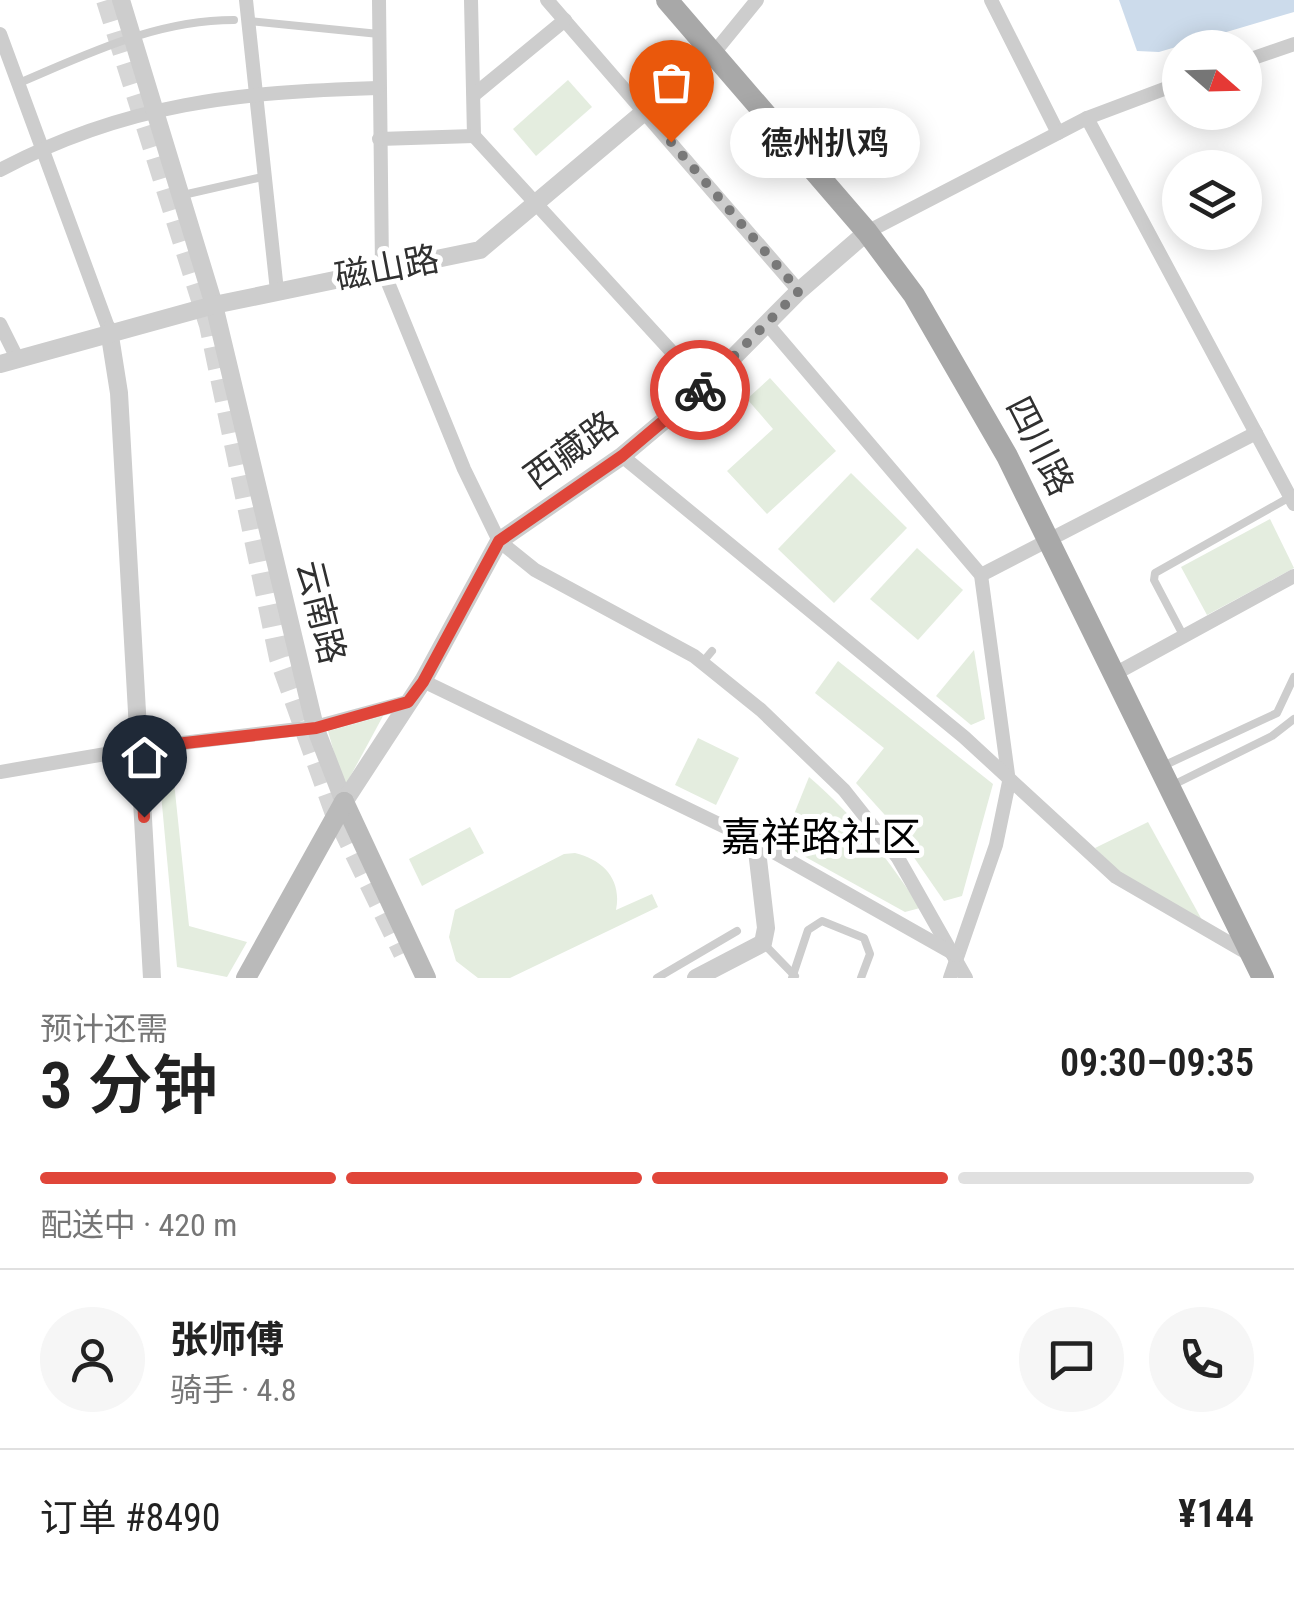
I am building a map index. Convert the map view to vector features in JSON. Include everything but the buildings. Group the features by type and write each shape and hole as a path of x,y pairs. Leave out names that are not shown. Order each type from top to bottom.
{"main road":[{"name":"四川路","path":"668,0 867,232 914,295 974,394 1263,978"},
{"name":"西藏路","path":"246,978 344,802"},
{"name":"云南路","path":"344,802 426,978"}],"street":[{"name":"云南路","path":"121,0 214,304 316,728 344,802"},
{"path":"246,0 242,21 258,91 262,177 278,291"},
{"path":"379,0 382,268 464,469 499,541 535,570 707,657 844,790 898,858 966,978"},
{"path":"471,0 474,136 532,204 704,387"},
{"path":"547,0 799,291"},
{"path":"713,54 758,0"},
{"path":"991,0 1058,133"},
{"path":"475,94 565,20"},
{"path":"0,34 110,330 119,393 152,978"},
{"path":"1262,54 1294,44"},
{"name":"磁山路","path":"8,360 214,304 480,250 713,54"},
{"path":"0,170 44,146 154,109 258,91 378,88"},
{"name":"西藏路","path":"344,802 423,682 499,541 622,456 704,387 799,291 867,232 1087,118 1162,90"},
{"path":"1087,118 1292,500"},
{"path":"379,139 474,136"},
{"path":"0,324 8,360"},
{"path":"768,325 981,575 1009,782 996,845 950,978"},
{"path":"981,575 1256,433"},
{"path":"622,456 964,737 1116,877 1248,953"},
{"path":"1111,676 1294,576"},
{"path":"423,682 756,842 956,955"},
{"path":"0,772 141,748 316,728 408,702"},
{"path":"696,978 764,942 766,928 756,842"}],"lane":[{"path":"19,83 132,36 194,20 379,34"},
{"path":"180,196 262,177"},
{"path":"1184,637 1154,580 1155,574 1292,500"},
{"path":"1163,778 1276,713 1294,677"},
{"path":"1163,778 1272,736 1294,720"},
{"path":"794,977 808,930 822,921 864,938 870,954 861,978"},
{"path":"657,978 737,931"},
{"path":"764,942 794,977"}],"shaded area":[{"path":"568,80 592,107 536,156 513,129"},
{"path":"770,378 836,451 767,514 727,471 773,429 747,399"},
{"path":"851,473 907,528 834,603 778,549"},
{"path":"1270,519 1294,568 1207,615 1181,567"},
{"path":"917,548 963,590 918,640 870,599"},
{"path":"974,650 985,719 971,725 936,696"},
{"path":"838,661 993,784 962,896 944,901 884,814 856,783 884,748 815,693"},
{"path":"383,716 344,788 328,731"},
{"path":"698,738 739,758 716,805 675,785"},
{"path":"809,777 869,838 920,908 905,912 782,844"},
{"path":"174,782 189,926 247,942 227,977 177,967 160,783"},
{"path":"1148,822 1202,920 1119,872 1095,848"},
{"path":"470,827 484,853 422,886 409,859"},
{"path":"575,853 609,873 616,889 616,910 652,894 658,907 510,978 478,978 456,961 449,937 455,910 564,854"}],"water":[{"path":"1119,0 1294,0 1294,12 1233,30 1162,30 1162,51 1137,51"}],"tunnel":[{"path":"107,0 210,325 280,658 335,811 404,953"}],"way so far":[{"path":"671,142 799,291 700,390"}],"place":[{"name":"德州扒鸡","path":"671,142"}],"district":[{"name":"嘉祥路社区","path":"821,837"}],"route":[{"path":"144,817 141,748 316,728 408,702 423,682 499,541 622,456 700,390"}]}
